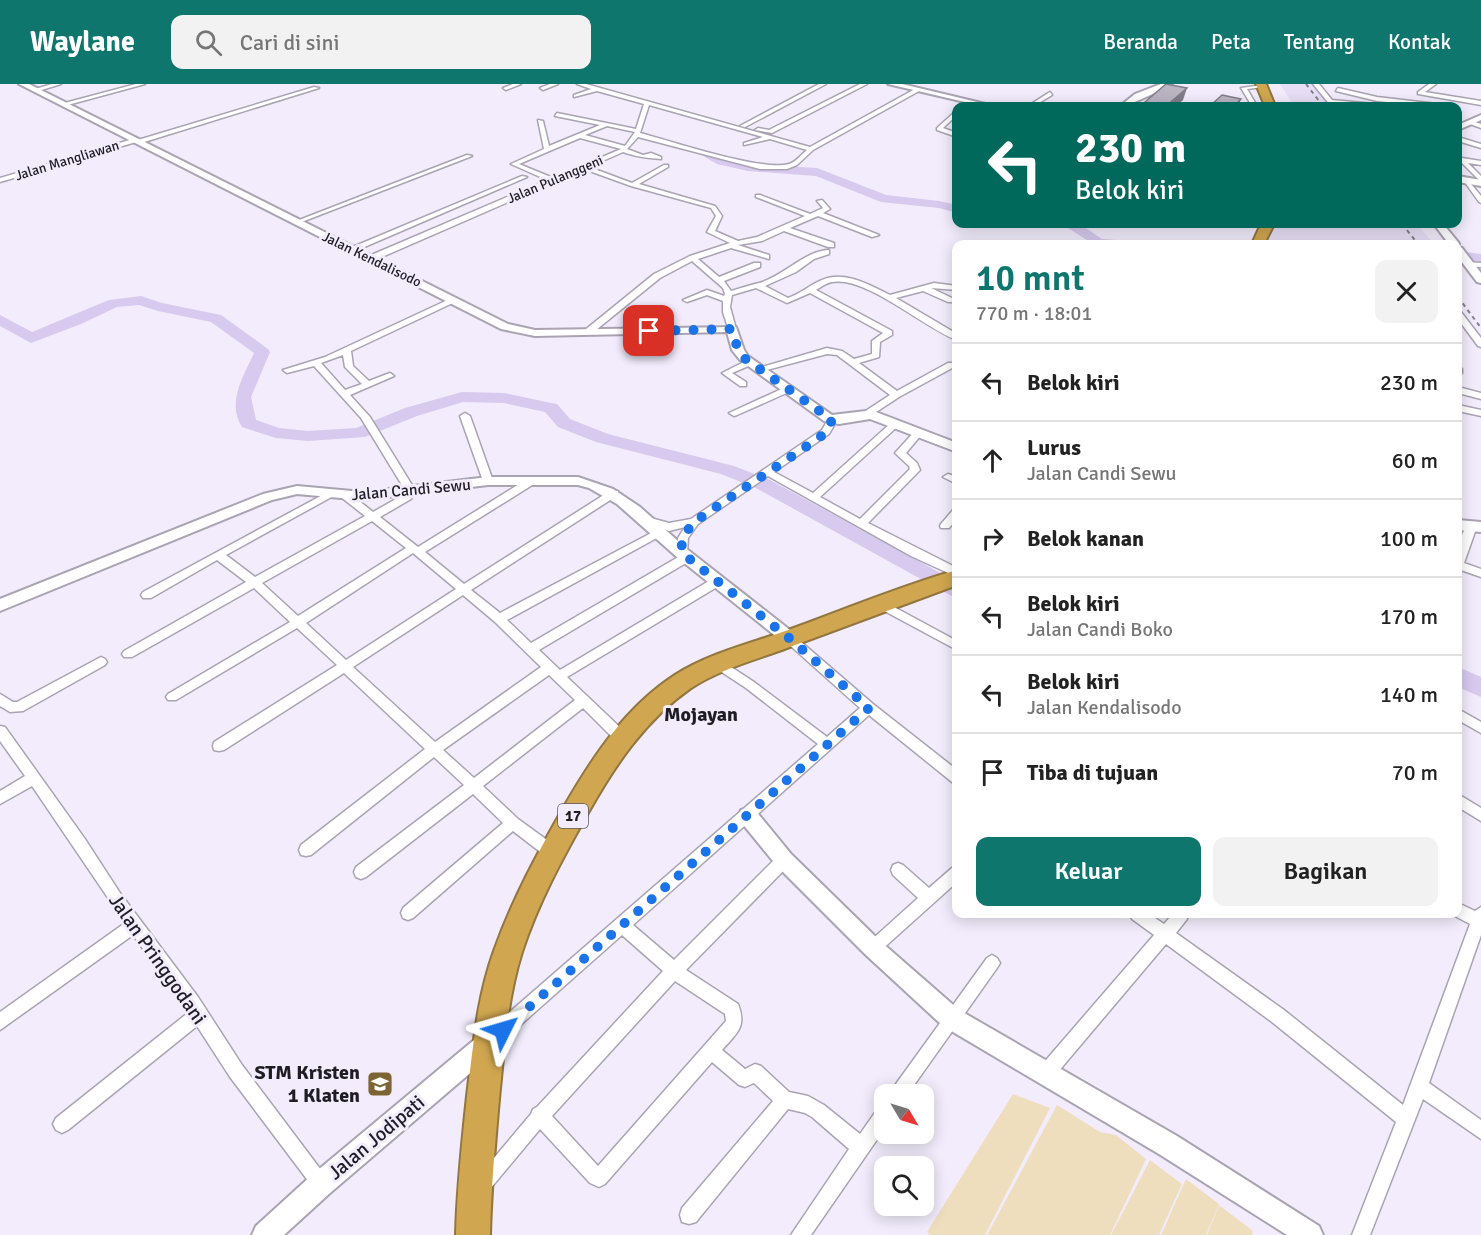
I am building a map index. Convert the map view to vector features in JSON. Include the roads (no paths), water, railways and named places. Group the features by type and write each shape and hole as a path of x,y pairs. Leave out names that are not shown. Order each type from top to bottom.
{"highway":[{"path":"1261,85 1268,102"},
{"name":"17","path":"473,1235 473,1196 489,1042 499,982 524,911 602,765 621,737 681,681 718,664 947,579"}],"street":[{"name":"Jalan Kendalisodo","path":"23,84 513,330 535,333 588,332 735,340"},
{"path":"35,90 58,84"},
{"path":"64,104 142,84"},
{"path":"506,88 518,84"},
{"path":"543,88 555,84"},
{"path":"580,84 811,149"},
{"path":"823,84 743,126 769,132 862,84"},
{"path":"892,84 960,102"},
{"path":"1130,102 1138,96 1168,84"},
{"path":"1316,84 1330,102"},
{"path":"1433,84 1420,93 1481,103"},
{"path":"1252,102 1244,88 1261,85"},
{"name":"Jalan Mangliawan","path":"0,180 316,88"},
{"path":"576,96 596,88"},
{"path":"557,115 639,132 760,167 795,164 811,149 917,90"},
{"path":"1338,90 1397,102"},
{"path":"1038,102 1050,94"},
{"path":"791,100 800,102"},
{"name":"Jalan Pulanggeni","path":"372,258 625,149 639,132 647,103"},
{"path":"810,105 819,107"},
{"path":"1462,127 1481,117"},
{"path":"952,118 939,129 952,133"},
{"path":"540,121 547,149"},
{"path":"1472,123 1481,126"},
{"path":"552,180 514,164 604,125"},
{"path":"731,135 742,130"},
{"path":"580,136 625,149 643,157 651,155 659,158"},
{"path":"746,144 768,137"},
{"path":"1462,140 1481,146"},
{"path":"297,222 470,156"},
{"path":"1462,160 1481,163"},
{"path":"1462,162 1481,182"},
{"path":"633,185 666,166"},
{"path":"584,167 633,185 710,206 719,214 711,231 734,244 766,257"},
{"path":"352,249 524,177"},
{"path":"1462,180 1481,182"},
{"path":"1462,180 1481,201"},
{"path":"769,201 782,194"},
{"path":"758,196 876,235"},
{"path":"588,332 657,276 693,258 786,229 827,209 820,201"},
{"path":"1440,228 1451,240"},
{"path":"759,286 829,249 786,229"},
{"path":"1463,257 1481,265"},
{"path":"1463,257 1481,280"},
{"path":"693,258 718,280 728,297 727,314 735,340 755,366 832,420 867,414 896,395 945,369"},
{"path":"718,280 757,265"},
{"path":"687,300 706,292 728,297 755,285 787,301 831,280 844,280 889,298 952,337"},
{"path":"889,298 939,284 952,287"},
{"path":"922,288 952,300"},
{"path":"812,291 890,333 877,340 876,355 853,362"},
{"path":"287,370 316,363 347,351 455,300"},
{"path":"1462,319 1481,344"},
{"path":"1462,330 1472,332"},
{"path":"948,347 952,344"},
{"path":"347,351 349,367 368,385"},
{"path":"742,384 726,373 827,351 839,353 896,395"},
{"path":"128,654 403,500 410,490 365,417 316,363"},
{"path":"343,394 390,376"},
{"path":"734,413 788,389"},
{"path":"1462,391 1481,396"},
{"path":"1462,409 1481,413"},
{"path":"867,414 952,446"},
{"path":"465,416 488,481"},
{"path":"529,650 685,555 683,538 694,522 819,438 826,432 832,420"},
{"path":"814,497 896,424"},
{"path":"862,523 915,470 914,465 900,453 919,432"},
{"path":"764,474 814,497 915,553 947,579"},
{"path":"172,697 532,480"},
{"name":"Jalan Candi Sewu","path":"0,605 268,497 297,490 363,496 488,481 578,481 593,483 614,493 659,534 789,638"},
{"path":"219,746 614,493"},
{"path":"147,595 218,555 339,494 373,517 464,588 621,737"},
{"path":"641,516 669,527 694,522"},
{"path":"945,526 952,518"},
{"path":"1462,552 1470,526"},
{"path":"499,619 659,534"},
{"path":"218,555 255,583 298,622 513,823 553,853"},
{"path":"1462,566 1481,573"},
{"path":"306,850 433,750 554,672 718,581"},
{"path":"881,604 952,643"},
{"path":"789,638 869,708 952,774"},
{"path":"0,699 10,708 19,707 101,662"},
{"path":"718,664 750,685 826,743"},
{"path":"361,872 583,701"},
{"path":"489,1042 748,816 826,743 869,708"},
{"path":"1462,716 1481,728"},
{"name":"Jalan Pringgodani","path":"0,731 236,1071 321,1184"},
{"path":"0,798 33,778"},
{"path":"1462,803 1481,815"},
{"path":"748,816 784,860 873,948 951,1018 1168,1145 1310,1235"},
{"path":"408,913 513,823"},
{"path":"473,1196 539,1115 673,970 784,860"},
{"path":"898,870 929,898"},
{"path":"873,948 952,877"},
{"path":"1361,1235 1480,919 1462,912"},
{"path":"1142,918 1278,1016 1405,1118"},
{"path":"1046,1073 1178,918"},
{"path":"0,1022 135,925"},
{"path":"539,1115 599,1178 734,1024 732,1010 673,970 623,926"},
{"path":"905,1084 992,963"},
{"path":"62,1124 198,1015"},
{"name":"Jalan Jodipati","path":"266,1234 321,1184 489,1042"},
{"path":"710,1050 745,1079 755,1072 760,1074 785,1100 808,1105 818,1111 861,1148"},
{"path":"1419,1086 1481,1130"},
{"path":"689,1215 785,1100"},
{"path":"800,1235 874,1129"}],"waterway":[{"path":"709,155 748,168 817,172 885,199 952,207"},
{"path":"1079,228 1094,240"},
{"path":"1462,256 1481,258"},
{"path":"0,320 31,338 76,321 114,303 141,300 158,307 216,318 262,352 243,397 248,423 276,433 308,436 359,433 411,412 462,397 504,398 551,408 564,423 602,438 727,470 763,484 952,588"},
{"path":"1462,678 1481,688"}],"railway":[{"path":"1306,84 1320,102"},
{"path":"1405,228 1415,240"},
{"path":"1462,302 1481,328"}],"place":[{"name":"STM Kristen 1 Klaten","path":"380,1084"}],"district":[{"name":"Mojayan","path":"701,714"}]}
